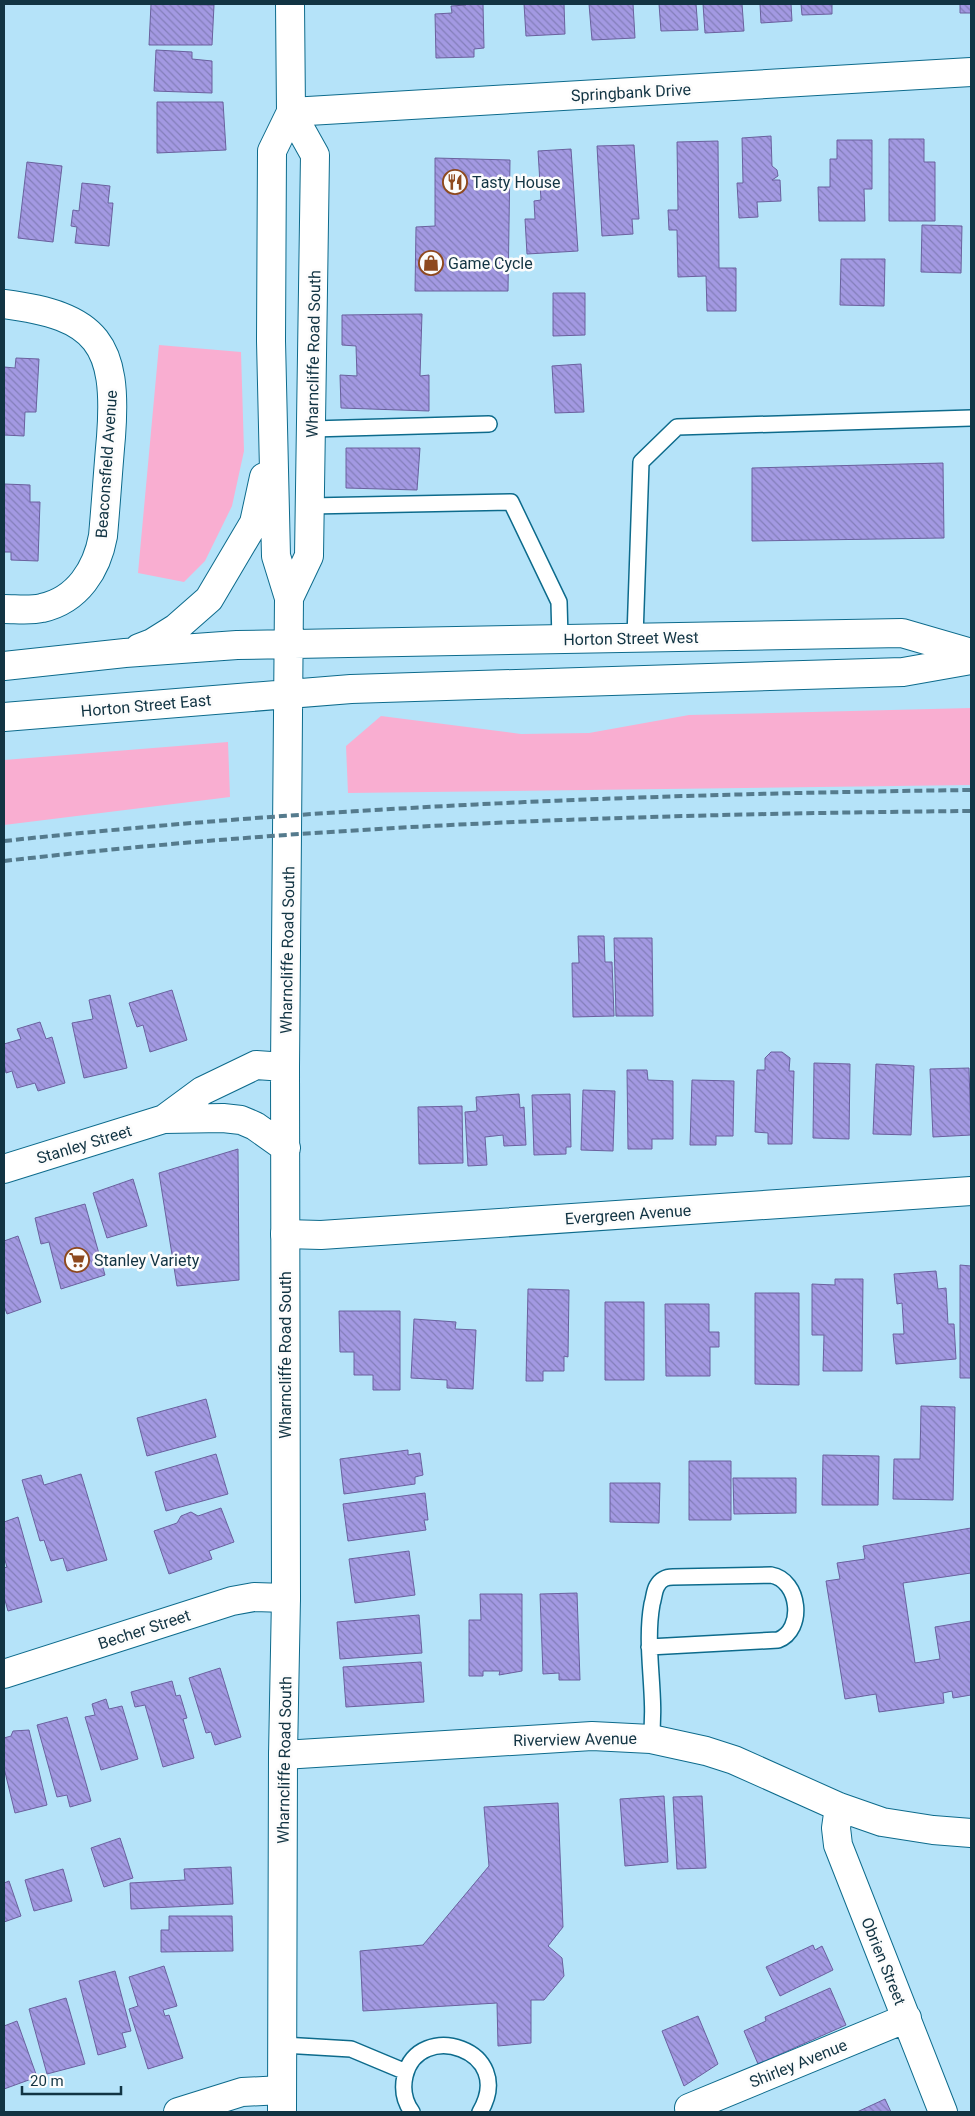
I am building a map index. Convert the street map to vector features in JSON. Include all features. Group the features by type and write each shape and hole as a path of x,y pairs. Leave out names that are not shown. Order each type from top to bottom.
{"main road":[{"name":"Wharncliffe Road South","path":"282,2101 286,1598 285,1067 289,694 287,643 289,598 276,556 271,341 272,151 291,112 290,4"},
{"name":"Springbank Drive","path":"291,112 971,72"},
{"name":"Wharncliffe Road South","path":"289,598 309,556 315,155 291,112"},
{"name":"Beaconsfield Avenue","path":"4,304 35,308 54,313 88,332 100,345 107,360 111,377 113,411 100,554 83,583 66,598 42,608 4,609"},
{"path":"125,653 152,643 176,628 209,599 254,523 274,431"},
{"name":"Horton Street West","path":"287,643 352,644 902,633 971,653"},
{"path":"4,666 125,653 287,643"},
{"path":"289,694 361,688 903,672 971,660"},
{"name":"Horton Street East","path":"4,716 289,694"},
{"name":"Stanley Street","path":"164,1119 202,1091 256,1065 285,1067"},
{"name":"Stanley Street","path":"4,1169 164,1119 223,1118 241,1120 255,1126 286,1148"},
{"name":"Evergreen Avenue","path":"285,1234 321,1235 971,1190"},
{"name":"Becher Street","path":"4,1674 232,1601 254,1597 286,1598"},
{"name":"Riverview Avenue","path":"284,1754 592,1736 650,1739 706,1751 734,1760 839,1807 882,1822 933,1830 971,1833"},
{"name":"Obrien Street","path":"839,1807 836,1828 838,1845 943,2112"},
{"name":"Shirley Avenue","path":"689,2108 907,2018"},
{"path":"178,2112 242,2092 282,2101"}],"lane":[{"path":"635,637 641,462 677,426 971,418"},
{"path":"312,429 489,424"},
{"path":"310,506 511,502 559,602 560,639"},
{"path":"649,1647 778,1640 783,1638 792,1630 795,1605 792,1589 780,1576 771,1575 666,1577 656,1587 651,1614 649,1647 652,1724 650,1739"},
{"path":"283,2045 351,2049 406,2072"},
{"path":"412,2112 404,2095 403,2084 406,2072 413,2060 424,2051 436,2046 450,2045 464,2049 476,2056 484,2067 488,2081 488,2095 480,2112"}],"shaded area":[{"path":"159,345 241,352 244,451 232,506 205,561 184,582 138,573"},
{"path":"971,708 971,785 348,793 346,746 381,716 521,734 589,733 689,715"},
{"path":"228,742 230,797 4,825 4,760"}],"building":[{"path":"151,4 214,5 212,45 149,45"},
{"path":"483,4 484,48 474,49 474,57 436,58 435,14 452,13 451,6"},
{"path":"524,4 564,4 565,34 526,36"},
{"path":"589,4 633,4 635,38 592,40"},
{"path":"659,4 696,4 698,30 661,31"},
{"path":"703,4 742,4 744,31 705,33"},
{"path":"760,4 791,4 792,21 761,23"},
{"path":"801,4 832,4 832,14 802,15"},
{"path":"960,4 971,4 971,13 960,13"},
{"path":"156,50 192,52 192,59 212,61 212,93 154,91"},
{"path":"157,102 223,102 226,150 157,153"},
{"path":"771,136 772,166 777,170 778,176 772,180 780,180 781,201 757,202 758,217 739,218 737,183 743,183 742,138"},
{"path":"889,139 924,139 924,162 935,162 935,221 889,221"},
{"path":"837,140 872,140 872,189 864,189 865,221 819,221 818,187 830,187 830,159 837,159"},
{"path":"718,141 719,268 736,268 736,311 707,311 706,276 678,277 677,230 669,230 668,210 678,210 677,142"},
{"path":"634,145 639,219 632,219 633,234 602,236 597,146"},
{"path":"571,149 578,251 527,254 525,219 535,219 534,201 541,200 538,151"},
{"path":"435,158 510,160 508,291 415,291 416,227 435,226"},
{"path":"27,162 62,166 53,242 18,238"},
{"path":"82,183 110,186 108,203 113,203 109,246 75,243 77,227 71,226 73,210 79,211"},
{"path":"922,225 962,226 961,273 921,272"},
{"path":"841,259 885,259 884,306 840,305"},
{"path":"553,293 585,293 585,335 553,336"},
{"path":"422,314 420,376 429,375 429,411 341,408 340,375 357,376 356,346 342,345 342,315"},
{"path":"16,358 39,359 36,412 25,412 24,436 4,435 4,367 15,368"},
{"path":"581,364 584,412 555,413 552,366"},
{"path":"346,448 420,448 417,490 346,488"},
{"path":"943,463 944,538 752,541 752,468"},
{"path":"4,484 30,485 30,502 40,502 38,561 11,560 11,552 4,552"},
{"path":"578,936 604,936 605,962 612,962 614,1016 573,1017 572,963 579,963"},
{"path":"614,938 652,938 653,1016 616,1016"},
{"path":"172,990 187,1040 150,1052 143,1025 137,1027 129,1003"},
{"path":"110,995 127,1068 84,1078 72,1023 93,1019 89,1000"},
{"path":"40,1022 46,1039 52,1037 65,1083 38,1091 35,1083 17,1088 12,1071 6,1073 4,1044 21,1039 17,1029"},
{"path":"771,1052 782,1052 790,1058 789,1071 794,1071 792,1144 768,1144 768,1133 755,1132 757,1070 765,1070 765,1058"},
{"path":"814,1063 850,1064 849,1139 813,1138"},
{"path":"876,1064 914,1066 911,1135 873,1134"},
{"path":"969,1068 971,1135 933,1137 930,1069"},
{"path":"627,1070 647,1070 648,1080 673,1081 673,1139 652,1139 652,1149 628,1149"},
{"path":"692,1080 734,1081 733,1136 716,1136 716,1145 690,1145"},
{"path":"583,1090 615,1091 613,1151 581,1150"},
{"path":"519,1094 520,1108 524,1107 526,1145 504,1146 503,1135 485,1137 487,1165 468,1166 465,1112 477,1111 476,1097"},
{"path":"570,1094 571,1147 566,1147 566,1154 534,1155 532,1095"},
{"path":"462,1106 463,1163 419,1164 418,1107"},
{"path":"238,1149 239,1280 177,1286 159,1173"},
{"path":"133,1179 147,1226 107,1238 93,1193"},
{"name":"Stanley Variety","path":"85,1204 105,1275 61,1289 49,1242 41,1244 35,1218"},
{"path":"18,1236 41,1302 7,1314 4,1306 4,1241"},
{"path":"960,1265 971,1266 971,1378 960,1378"},
{"path":"936,1271 938,1289 946,1288 948,1324 954,1324 956,1359 896,1364 893,1334 904,1334 902,1303 897,1304 894,1274"},
{"path":"835,1279 863,1279 862,1371 823,1371 824,1335 812,1335 812,1284 835,1285"},
{"path":"528,1289 569,1290 568,1357 564,1356 564,1371 543,1371 543,1381 526,1381"},
{"path":"755,1293 799,1293 799,1385 755,1384"},
{"path":"605,1302 644,1302 644,1380 605,1380"},
{"path":"665,1304 709,1304 709,1332 719,1332 719,1347 710,1347 710,1376 666,1376"},
{"path":"339,1311 400,1311 400,1390 373,1390 373,1375 354,1375 354,1352 340,1352"},
{"path":"414,1319 456,1322 455,1329 476,1330 473,1389 447,1388 447,1380 411,1378"},
{"path":"206,1399 216,1437 147,1456 137,1418"},
{"path":"921,1406 955,1407 953,1500 893,1499 894,1459 920,1459"},
{"path":"408,1450 408,1455 420,1453 423,1475 415,1477 415,1484 344,1494 340,1459"},
{"path":"216,1454 228,1494 166,1511 155,1472"},
{"path":"823,1455 879,1456 878,1505 822,1505"},
{"path":"689,1461 731,1461 731,1520 689,1520"},
{"path":"81,1474 107,1560 67,1571 63,1558 51,1561 44,1540 40,1541 22,1480 41,1475 44,1485"},
{"path":"733,1478 796,1478 796,1513 734,1514"},
{"path":"610,1483 660,1483 659,1523 610,1522"},
{"path":"425,1493 428,1520 424,1520 426,1530 348,1541 343,1504"},
{"path":"221,1508 234,1542 209,1551 212,1559 169,1574 154,1531 177,1523 181,1516 191,1512 198,1516"},
{"path":"18,1517 42,1602 8,1611 4,1597 4,1568 7,1567 4,1557 4,1522"},
{"path":"971,1528 971,1573 903,1583 915,1663 940,1659 935,1627 971,1621 971,1695 953,1698 952,1691 943,1693 944,1703 879,1712 876,1694 845,1699 826,1581 840,1579 837,1563 865,1559 863,1546"},
{"path":"409,1551 415,1595 355,1603 349,1559"},
{"path":"577,1593 580,1680 559,1680 559,1673 543,1674 540,1594"},
{"path":"480,1594 522,1594 522,1671 499,1675 500,1671 483,1671 483,1676 469,1676 469,1620 481,1620"},
{"path":"419,1615 422,1653 340,1659 337,1622"},
{"path":"421,1662 424,1702 346,1707 343,1667"},
{"path":"220,1668 241,1737 215,1745 211,1732 206,1733 189,1678"},
{"path":"172,1681 176,1696 180,1695 187,1718 183,1719 194,1758 163,1767 145,1705 135,1707 131,1692"},
{"path":"106,1699 109,1709 122,1706 138,1759 101,1770 85,1717 95,1715 92,1704"},
{"path":"67,1717 91,1801 70,1807 67,1795 57,1797 37,1725"},
{"path":"29,1730 47,1805 15,1813 4,1768 4,1738 11,1736 13,1731"},
{"path":"664,1796 668,1862 625,1866 620,1799"},
{"path":"702,1796 706,1868 677,1869 673,1797"},
{"path":"558,1803 563,1927 548,1946 562,1958 564,1976 544,2000 531,2000 531,2043 498,2046 497,2003 363,2011 360,1951 423,1945 489,1866 484,1807"},
{"path":"120,1838 133,1878 104,1887 91,1848"},
{"path":"231,1867 233,1904 131,1909 130,1883 185,1880 184,1869"},
{"path":"63,1869 72,1901 34,1911 25,1880"},
{"path":"9,1881 21,1916 4,1922 4,1883"},
{"path":"169,1916 232,1916 233,1951 161,1952 161,1930 169,1930"},
{"path":"813,1945 815,1950 822,1946 833,1970 780,1996 766,1967"},
{"path":"164,1966 177,2006 163,2010 165,2016 169,2015 183,2058 148,2069 129,2009 138,2006 129,1977"},
{"path":"115,1971 131,2031 122,2033 126,2047 98,2055 79,1981"},
{"path":"830,1988 846,2025 758,2064 744,2031 766,2021 765,2017"},
{"path":"66,1998 85,2064 47,2074 29,2009"},
{"path":"698,2016 718,2064 684,2086 662,2031"},
{"path":"17,2021 37,2077 4,2089 4,2026"},
{"path":"885,2099 891,2112 857,2112"}],"railway":[{"path":"4,841 245,819 487,804 729,795 971,790"},
{"path":"4,861 124,848 245,838 487,823 608,818 971,811"}],"place":[{"name":"Tasty House","path":"455,182"},
{"name":"Game Cycle","path":"431,263"},
{"name":"Stanley Variety","path":"77,1260"}]}
